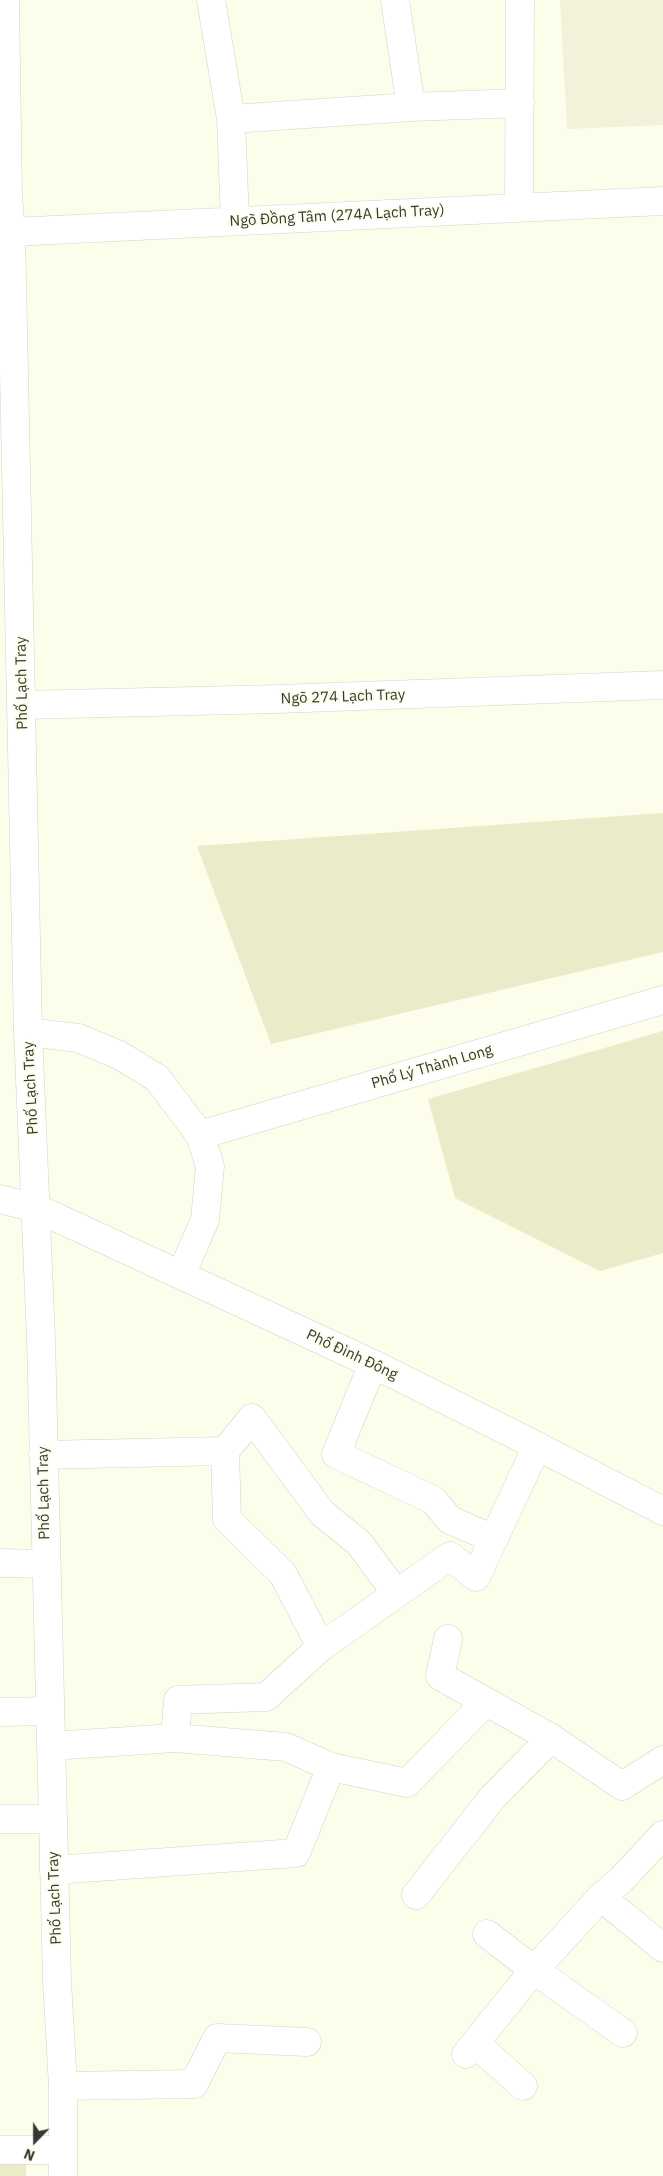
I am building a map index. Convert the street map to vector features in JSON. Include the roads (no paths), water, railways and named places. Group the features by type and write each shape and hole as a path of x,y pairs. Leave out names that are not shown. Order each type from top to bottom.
{"street":[{"name":"Phố Lạch Tray","path":"5,0 4,197 11,232 28,1032 36,1208 54,1870 63,2086 62,2163"},
{"path":"212,0 231,119 235,221"},
{"path":"395,0 411,107"},
{"path":"519,208 520,0"},
{"path":"231,119 411,107 520,103"},
{"name":"Ngõ Đồng Tâm (274A Lạch Tray)","path":"11,232 663,201"},
{"name":"Ngõ 274 Lạch Tray","path":"22,705 278,699 663,685"},
{"name":"Phố Lý Thành Long","path":"200,1135 663,1000"},
{"path":"28,1032 78,1038 119,1055 157,1078 200,1135 210,1166 205,1220 181,1275"},
{"name":"Phố Đình Đông","path":"0,1199 36,1208 373,1364 663,1511"},
{"path":"373,1364 336,1454 433,1500 450,1520 494,1539"},
{"path":"321,1647 283,1574 227,1519 225,1451 252,1418 322,1513 360,1543 396,1594"},
{"path":"175,1738 178,1700 266,1697 321,1647 450,1556 476,1577 538,1446"},
{"path":"43,1455 225,1451"},
{"path":"0,1563 45,1564"},
{"path":"448,1639 440,1676 551,1738 622,1786 663,1760"},
{"path":"51,1746 175,1738 286,1747 331,1767 406,1783 486,1702"},
{"path":"0,1712 50,1710"},
{"path":"416,1895 493,1797 551,1738"},
{"path":"54,1870 296,1853 331,1767"},
{"path":"0,1819 53,1819"},
{"path":"523,2086 471,2049 534,1970 601,1897 621,1880 663,1835"},
{"path":"601,1897 663,1948"},
{"path":"487,1934 623,2033"},
{"path":"63,2086 194,2084 217,2038 307,2042"},
{"path":"0,2150 62,2163"}]}
